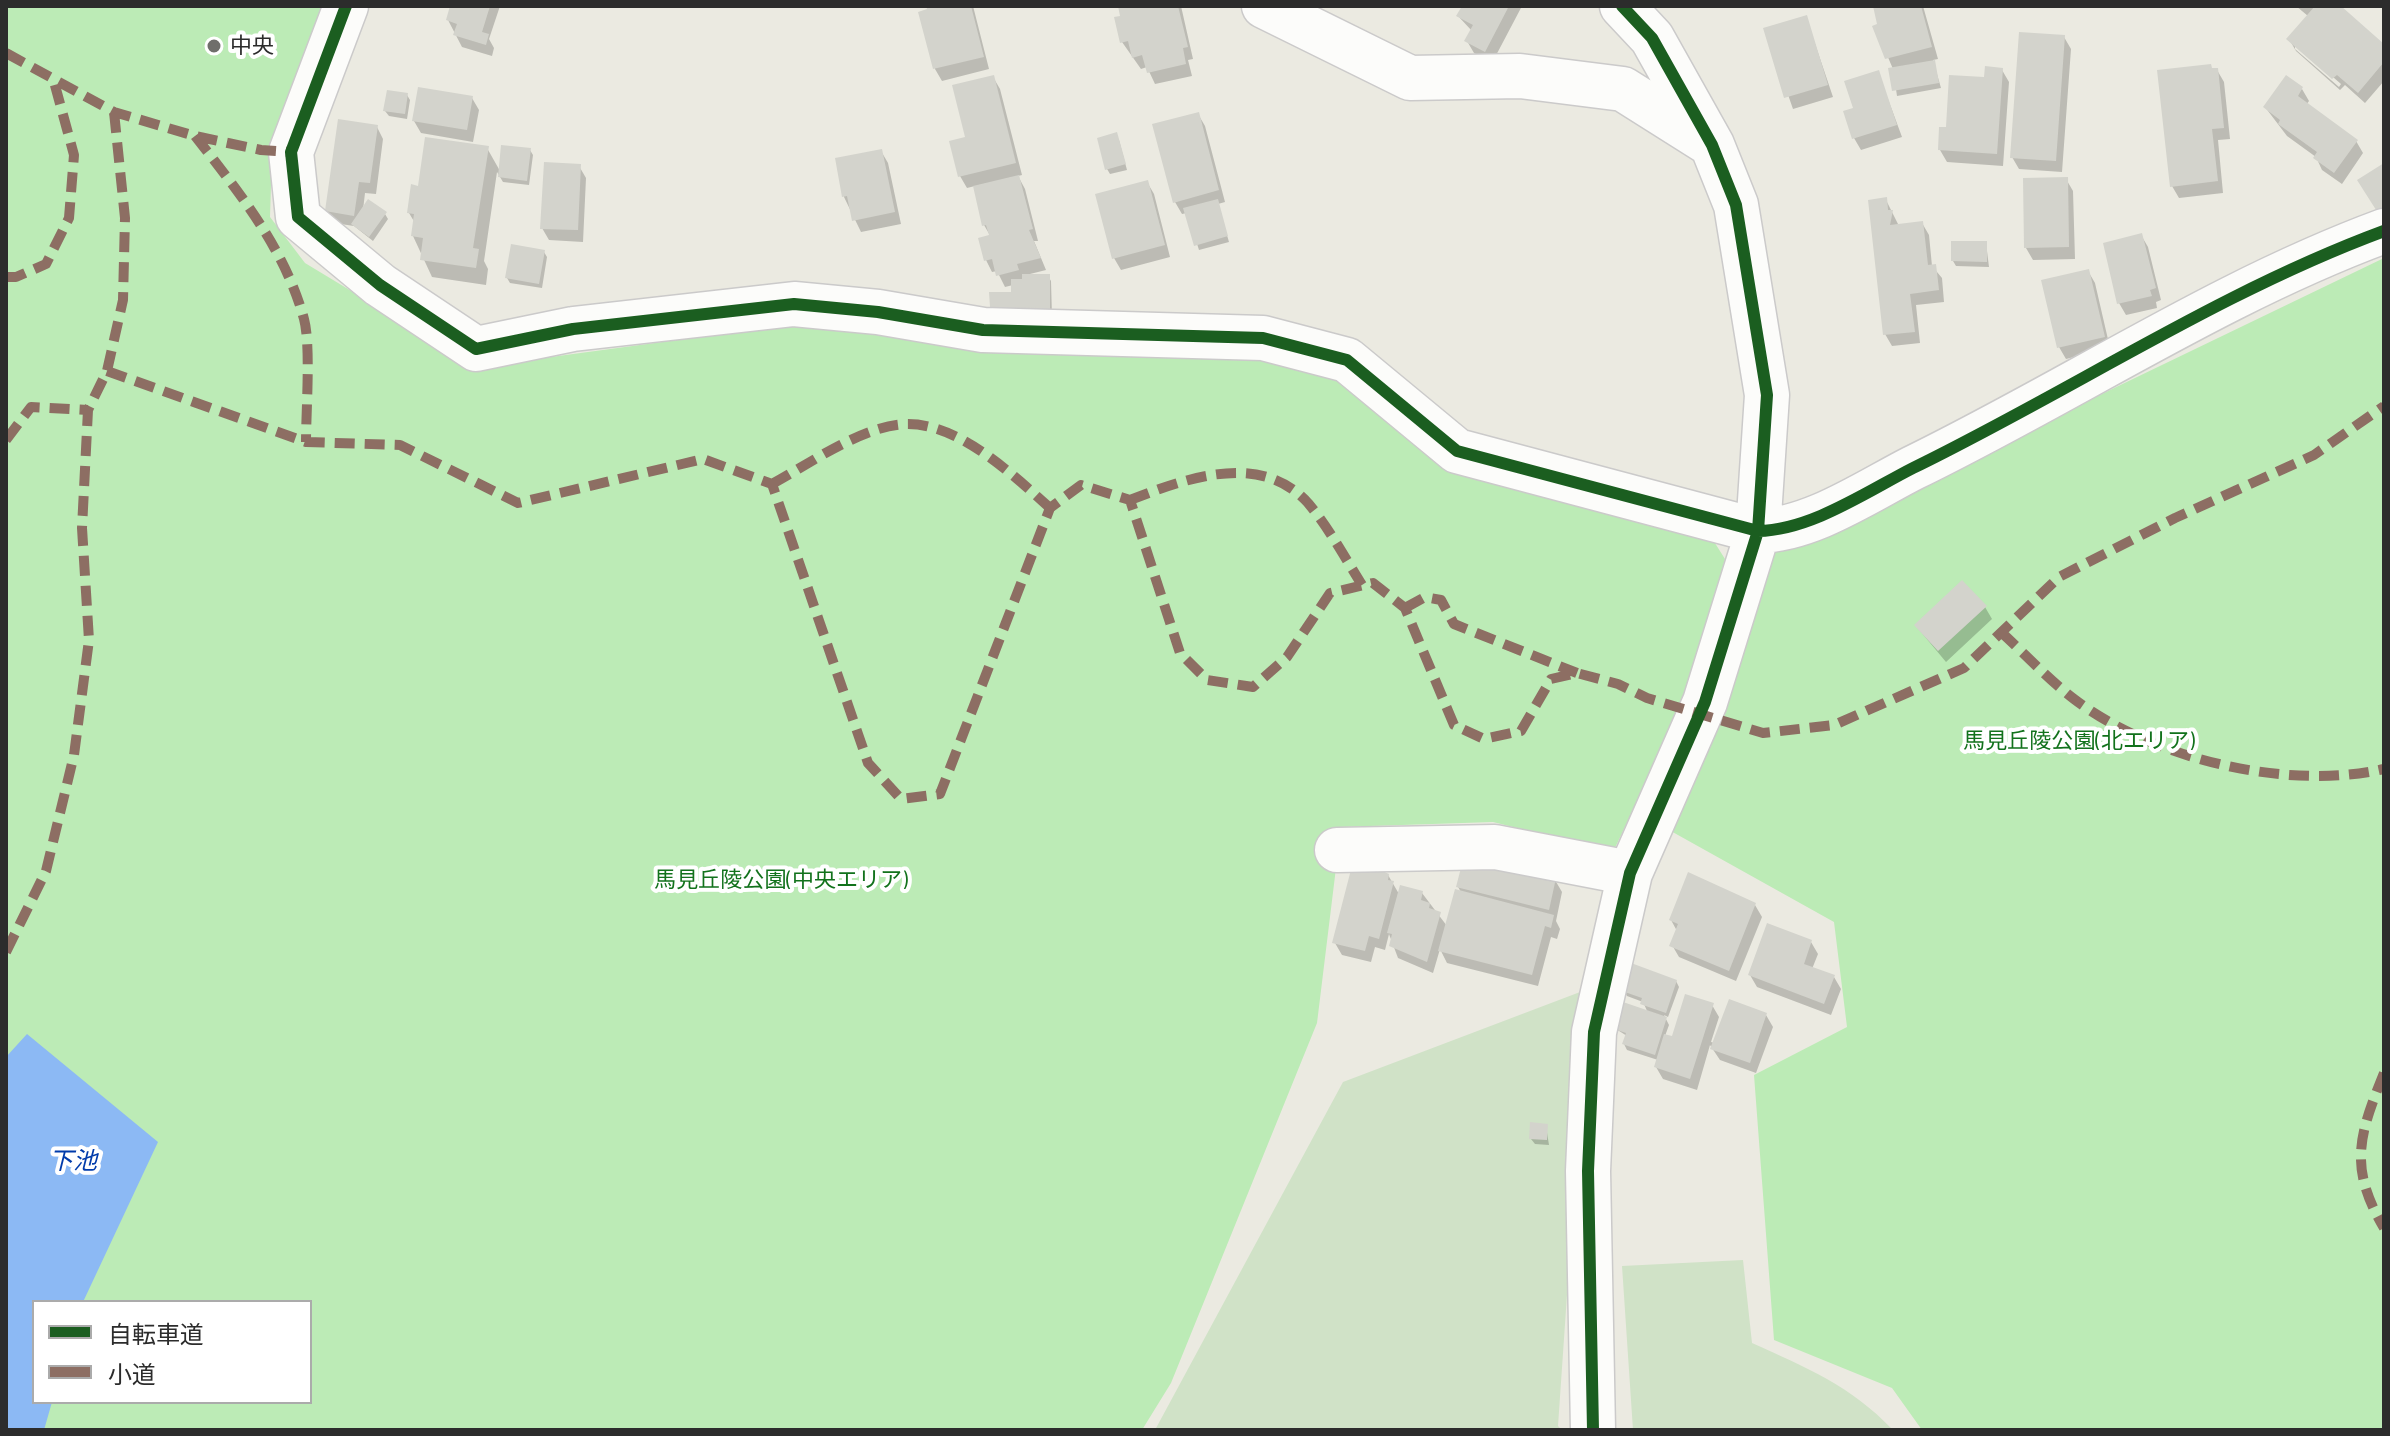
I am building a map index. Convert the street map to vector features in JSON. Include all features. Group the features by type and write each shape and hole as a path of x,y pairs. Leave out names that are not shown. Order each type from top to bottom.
{"street":[{"path":"346,6 291,152 298,217 380,285 476,349 573,329 794,304 878,312 983,330 1263,338 1347,360 1457,451 1758,531 1782,531 1843,503 1954,448 2242,293 2384,231"},
{"path":"1264,6 1410,78 1520,76 1623,89 1712,145"},
{"path":"1593,1430 1588,1171 1594,1032 1630,873 1705,702 1758,531 1767,395 1736,205 1712,145 1652,38 1622,6"},
{"path":"1337,850 1495,847 1630,873"}],"green space":[{"name":"馬見丘陵公園(中央エリア)","path":"6,6 328,6 272,152 270,217 305,263 477,367 810,322 1022,353 1275,361 1334,373 1442,468 1713,540 1725,559 1689,693 1613,852 1493,822 1341,827 1317,1023 1171,1383 1142,1430 6,1430"},
{"name":"馬見丘陵公園(北エリア)","path":"2384,258 2384,1430 1922,1430 1892,1388 1774,1340 1754,1075 1847,1027 1834,922 1669,830 1776,551"},
{"path":"1588,989 1558,1426 1562,1430 1155,1430 1343,1082"},
{"path":"1743,1260 1752,1343 1844,1389 1893,1430 1633,1430 1622,1266"}],"water":[{"name":"下池","path":"27,1034 158,1142 84,1300 32,1300 32,1404 51,1404 44,1430 6,1430 6,1057"}],"building":[{"path":"450,6 490,6 482,32 489,34 486,45 453,35 457,24 446,20"},
{"path":"926,6 971,6 984,57 933,69 918,12 927,9"},
{"path":"1118,6 1178,6 1188,47 1183,48 1186,64 1147,73 1142,55 1132,58 1128,41 1120,43 1114,17 1120,16"},
{"path":"1462,6 1509,6 1485,52 1464,41 1473,25 1456,16"},
{"path":"1873,6 1921,6 1932,47 1885,59 1872,26 1877,24"},
{"path":"2315,6 2341,6 2384,44 2384,62 2358,93 2337,75 2332,79 2286,39"},
{"path":"1807,15 1828,85 1784,98 1763,28"},
{"path":"2019,32 2065,35 2056,161 2010,158"},
{"path":"1935,60 1939,83 1892,91 1888,68"},
{"path":"2211,64 2212,68 2218,68 2224,128 2212,129 2218,181 2170,187 2157,70"},
{"path":"1985,66 2003,68 1997,154 1938,150 1939,127 1946,127 1949,75 1984,77"},
{"path":"1879,70 1897,125 1852,139 1843,111 1853,108 1844,81"},
{"path":"994,75 1016,163 958,177 949,141 965,137 952,85"},
{"path":"2286,75 2303,87 2298,96 2358,140 2334,173 2313,158 2317,152 2278,124 2280,120 2263,107"},
{"path":"418,87 473,96 467,130 412,121"},
{"path":"387,90 408,93 405,114 383,111"},
{"path":"1199,112 1219,190 1173,203 1152,124"},
{"path":"338,119 378,125 370,183 359,182 354,216 325,211"},
{"path":"1117,132 1126,164 1105,170 1097,138"},
{"path":"425,137 489,146 473,248 479,249 476,268 420,260 423,238 411,236 414,214 407,213 411,184 418,186"},
{"path":"501,145 531,148 527,181 498,177"},
{"path":"882,149 895,212 852,221 847,196 842,197 835,158"},
{"path":"544,162 581,164 578,230 540,229"},
{"path":"2384,163 2384,209 2378,213 2357,180"},
{"path":"1019,175 1033,229 1029,230 1041,258 1017,264 1019,270 996,276 992,259 984,261 978,238 989,235 986,225 982,226 973,186"},
{"path":"2068,177 2069,247 2024,248 2023,178"},
{"path":"1148,180 1165,245 1112,259 1095,194"},
{"path":"1887,197 1888,210 1893,210 1890,225 1923,221 1928,265 1936,264 1939,290 1910,294 1915,332 1883,335 1868,200"},
{"path":"368,199 387,212 369,237 351,224"},
{"path":"1218,199 1228,236 1194,246 1183,208"},
{"path":"2142,233 2156,288 2150,290 2152,296 2117,304 2103,243"},
{"path":"1951,241 1987,241 1987,262 1951,261"},
{"path":"511,244 545,250 539,284 505,278"},
{"path":"2089,269 2105,337 2057,348 2041,280"},
{"path":"1022,274 1050,274 1050,311 997,312 997,307 990,307 989,292 1011,292 1011,279 1022,279"},
{"path":"1962,580 1987,606 1938,651 1914,625"},
{"path":"1464,856 1556,878 1549,910 1456,887"},
{"path":"1354,858 1389,874 1388,880 1394,881 1379,939 1369,936 1365,951 1332,943"},
{"path":"1688,872 1756,903 1729,971 1669,946 1678,924 1669,920"},
{"path":"1400,885 1423,891 1421,900 1430,903 1429,908 1441,912 1427,962 1389,946 1392,934 1387,933"},
{"path":"1455,889 1554,915 1551,928 1545,926 1532,975 1438,951"},
{"path":"1767,923 1812,940 1804,964 1835,975 1824,1004 1748,975"},
{"path":"1631,963 1677,980 1666,1013 1640,1004 1642,998 1622,991"},
{"path":"1685,994 1714,1003 1690,1079 1654,1067 1664,1034 1672,1036"},
{"path":"1729,999 1767,1013 1750,1063 1710,1049"},
{"path":"1623,1002 1667,1017 1655,1055 1622,1044 1626,1033 1614,1029"},
{"path":"1530,1122 1548,1124 1547,1140 1529,1139"}],"marked path":[{"path":"6,53 114,112 195,136 261,150 291,152"},
{"path":"6,277 16,277 46,264 69,218 74,155 53,78"},
{"path":"6,952 46,871 74,755 89,640 82,528 88,410 107,371 123,300 125,218 114,112"},
{"path":"195,136 259,222 296,293 304,319 307,345 306,442"},
{"path":"107,371 306,442 400,445 518,503 703,459 772,484 868,763 901,799 940,794 1050,508 1081,485 1130,500 1180,653 1207,680 1253,687 1287,657 1330,593 1373,583 1405,608 1454,725 1484,739 1521,731 1551,679 1577,673 1763,733 1834,725 1964,668 2059,577 2175,518 2314,455 2384,406"},
{"path":"6,440 31,407 88,410"},
{"path":"772,484 856,438 891,426 908,424 928,426 966,442 1003,467 1050,508"},
{"path":"1130,500 1198,478 1245,473 1268,477 1289,487 1308,503 1362,585"},
{"path":"1405,608 1425,597 1441,600 1454,624 1577,673"},
{"path":"2001,632 2074,699 2106,720 2181,753 2222,765 2306,776 2346,775 2384,769"},
{"path":"2384,1073 2368,1115 2361,1151 2365,1187 2384,1228"}],"cycle path":[{"path":"346,6 291,152 298,217 380,285 476,349 573,329 794,304 878,312 983,330 1263,338 1347,360 1457,451 1758,531 1798,524 1838,508 2204,312 2384,231"},
{"path":"1593,1430 1588,1171 1594,1032 1630,873 1705,702 1758,531 1767,395 1736,205 1712,145 1652,38 1622,6"}],"place":[{"name":"中央","path":"214,46"}]}
